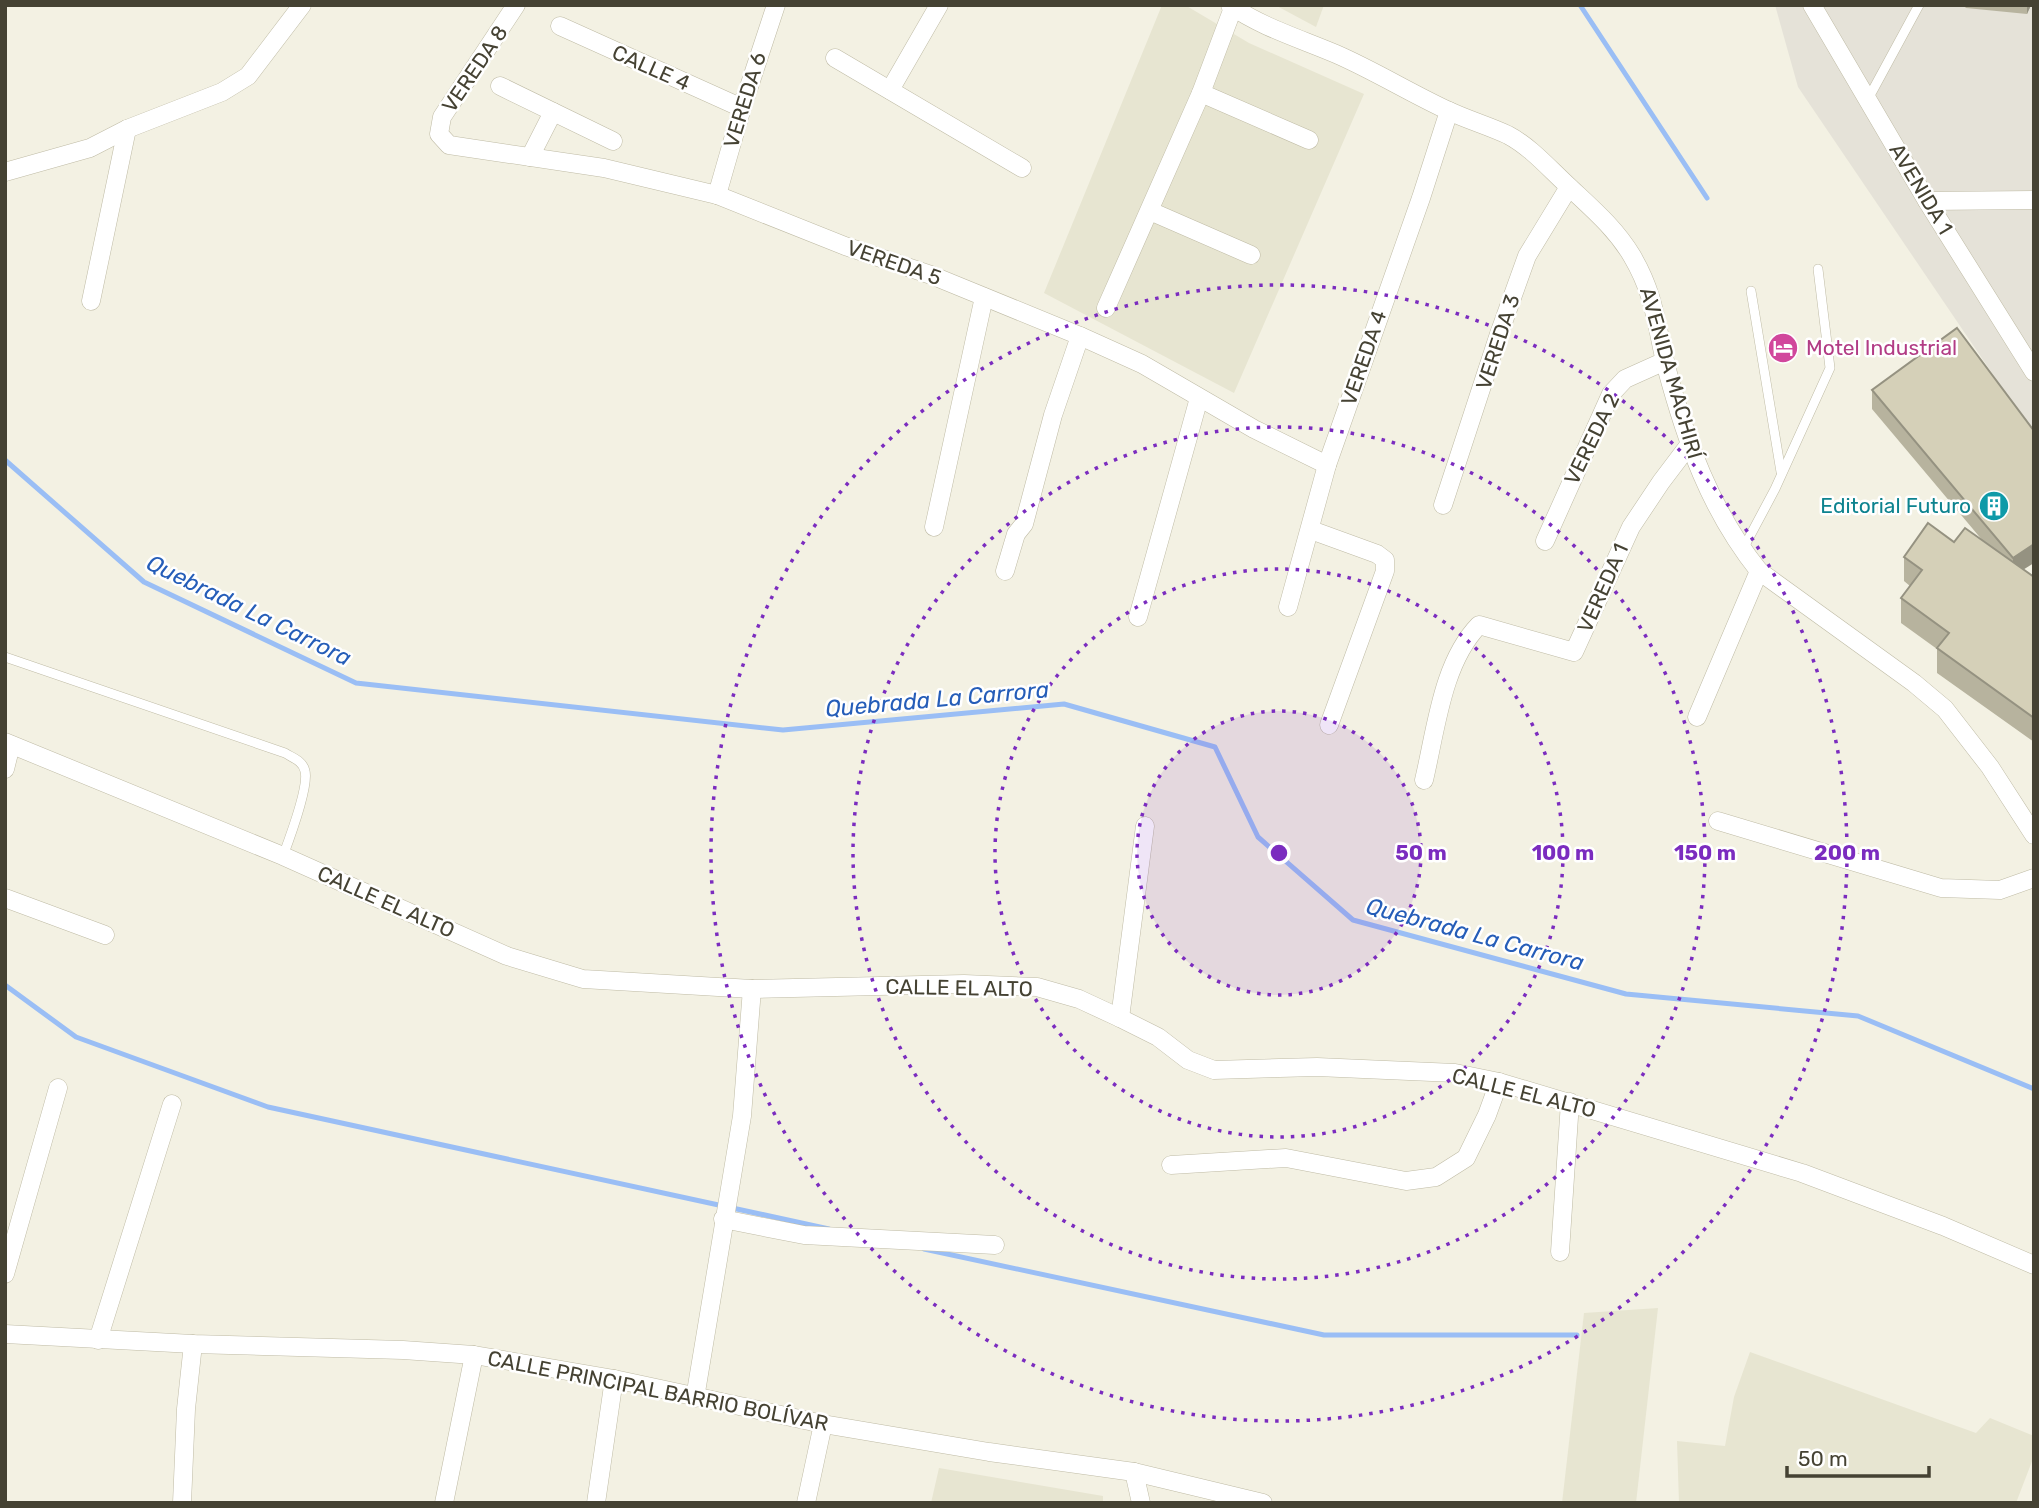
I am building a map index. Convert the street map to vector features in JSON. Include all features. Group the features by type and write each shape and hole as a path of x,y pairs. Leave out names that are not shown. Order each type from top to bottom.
{"street":[{"path":"5,172 90,148 127,129 222,92 248,76 302,5"},
{"name":"VEREDA 8","path":"439,134 442,117 516,5"},
{"name":"VEREDA 6","path":"718,195 742,108 776,5"},
{"path":"890,90 939,5"},
{"name":"AVENIDA 1","path":"1812,5 1927,201 2034,372"},
{"path":"1105,308 1201,93 1232,6"},
{"name":"AVENIDA MACHIRÍ","path":"1232,6 1255,12 1449,111 1510,136 1540,159 1596,210 1615,230 1648,286 1665,361 1689,445 1707,490 1742,550 1759,571 1914,683 1945,709 1990,767 2034,835"},
{"name":"CALLE 4","path":"561,26 742,108"},
{"path":"835,58 1021,168"},
{"path":"500,86 613,141"},
{"path":"1201,93 1309,140"},
{"name":"VEREDA 4","path":"1288,607 1327,465 1422,198 1449,111"},
{"path":"530,157 553,112"},
{"path":"91,300 127,129"},
{"name":"VEREDA 5","path":"439,134 449,145 604,168 718,195 845,246 931,275 1080,336 1142,364 1254,429 1327,465"},
{"name":"VEREDA 3","path":"1443,505 1527,256 1569,187"},
{"path":"1927,201 2034,200"},
{"path":"1150,211 1251,255"},
{"path":"934,527 984,297"},
{"path":"1005,571 1017,534 1024,524 1053,415 1080,336"},
{"name":"VEREDA 2","path":"1545,541 1611,394 1625,379 1665,361"},
{"path":"1138,617 1199,398"},
{"name":"VEREDA 1","path":"1424,780 1451,670 1466,638 1479,625 1574,652 1630,527 1689,445"},
{"path":"1311,530 1377,554 1385,560 1385,570 1329,725"},
{"path":"1697,717 1759,571"},
{"path":"5,769 8,743"},
{"name":"CALLE EL ALTO","path":"8,743 283,856 508,956 544,969 583,979 752,989 964,984 1037,987 1079,999 1120,1018 1158,1037 1188,1060 1214,1070 1317,1067 1455,1073 1499,1082 1802,1173 1943,1226 2034,1265"},
{"path":"1718,821 1941,888 2000,890 2034,878"},
{"path":"1120,1018 1145,826"},
{"path":"5,898 105,935"},
{"path":"695,1398 742,1116 752,989"},
{"path":"1171,1166 1286,1158 1406,1181 1436,1177 1466,1158 1487,1115 1499,1082"},
{"path":"5,1274 58,1088"},
{"path":"1560,1252 1570,1102"},
{"path":"98,1340 172,1104"},
{"path":"723,1219 804,1235 996,1245"},
{"name":"CALLE PRINCIPAL BARRIO BOLÍVAR","path":"5,1334 474,1355 614,1379 823,1424 989,1452 1134,1472 1263,1503"},
{"path":"182,1503 186,1409 193,1344"},
{"path":"444,1503 474,1355"},
{"path":"596,1503 614,1379"},
{"path":"806,1503 823,1424"},
{"path":"1134,1472 1141,1503"}],"lane":[{"path":"1868,99 1919,5"},
{"path":"1742,550 1830,368 1818,270"},
{"path":"1751,291 1781,474"},
{"path":"5,657 285,753 300,762 306,772 294,828 283,856"}],"shaded area":[{"path":"1162,5 1185,5 1249,43 1364,94 1234,393 1044,293"},
{"path":"1275,5 1324,5 1316,27"},
{"path":"1775,5 2034,5 2034,435 1798,87"},
{"path":"1658,1308 1636,1503 1562,1503 1584,1313"},
{"path":"1750,1352 1976,1433 1990,1418 2034,1436 2034,1456 2016,1503 1679,1503 1677,1441 1725,1446 1734,1397"},
{"path":"939,1468 1103,1496 1103,1503 931,1503"}],"building":[{"name":"Editorial Futuro","path":"1957,328 2034,431 2034,544 2013,558 1872,390"},
{"path":"1928,523 1954,542 1965,528 2034,577 2034,718 1937,648 1949,633 1901,598 1922,570 1904,557"}],"waterway":[{"path":"1580,5 1707,198"},
{"name":"Quebrada La Carrora","path":"5,460 144,582 356,683 783,730 1064,704 1215,747 1258,837 1353,920 1626,994 1858,1016 2034,1089"},
{"path":"5,985 76,1037 268,1107 829,1229"},
{"path":"924,1249 1324,1335 1577,1335"}],"place":[{"name":"Motel Industrial","path":"1783,348"},
{"name":"Editorial Futuro","path":"1994,506"}]}
